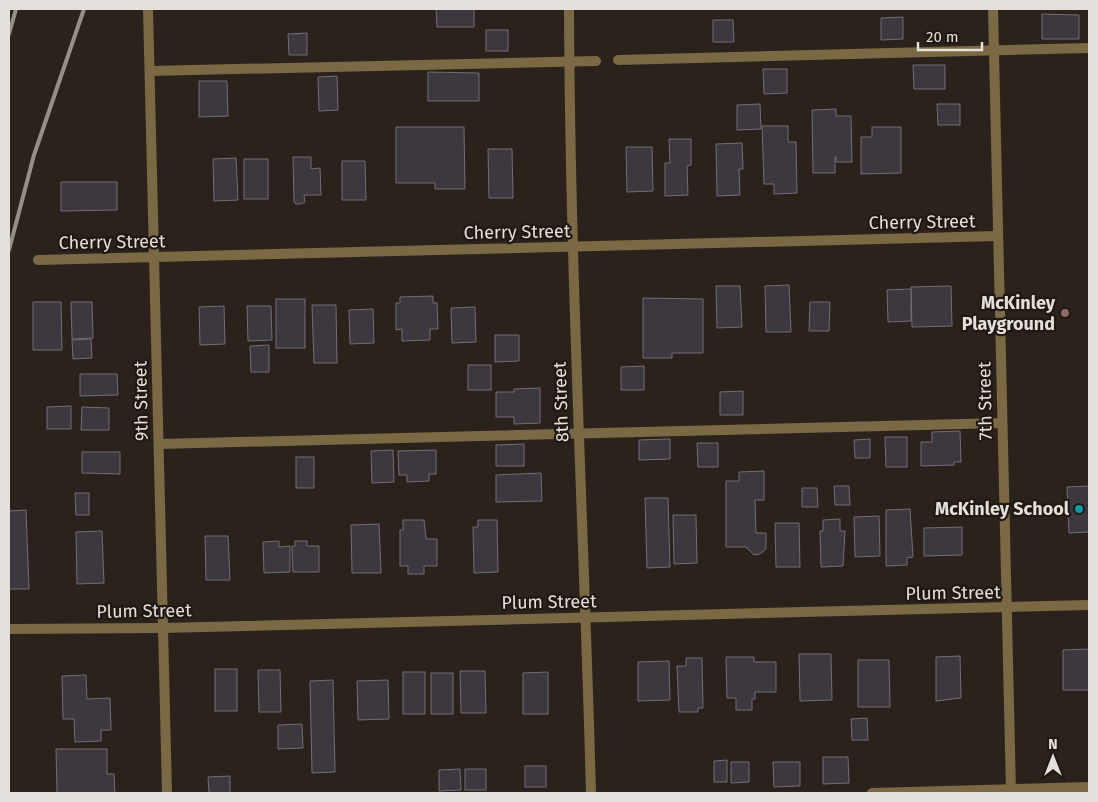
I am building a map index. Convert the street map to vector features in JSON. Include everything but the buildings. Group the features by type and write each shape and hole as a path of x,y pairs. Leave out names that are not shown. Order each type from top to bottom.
{"street":[{"name":"9th Street","path":"148,9 167,793"},
{"name":"8th Street","path":"569,9 578,434 591,793"},
{"name":"7th Street","path":"993,9 1011,791"},
{"path":"618,60 1089,48"},
{"path":"150,71 596,61"},
{"name":"Cherry Street","path":"38,260 998,236"},
{"path":"158,444 1002,423"},
{"name":"Plum Street","path":"9,629 163,628 1089,605"},
{"path":"872,793 1011,791 1089,787"}],"railway":[{"path":"9,34 16,9"},
{"path":"9,250 34,155 84,9"}],"place":[{"name":"McKinley Playground","path":"1065,313"},
{"name":"McKinley School","path":"1079,509"}]}
